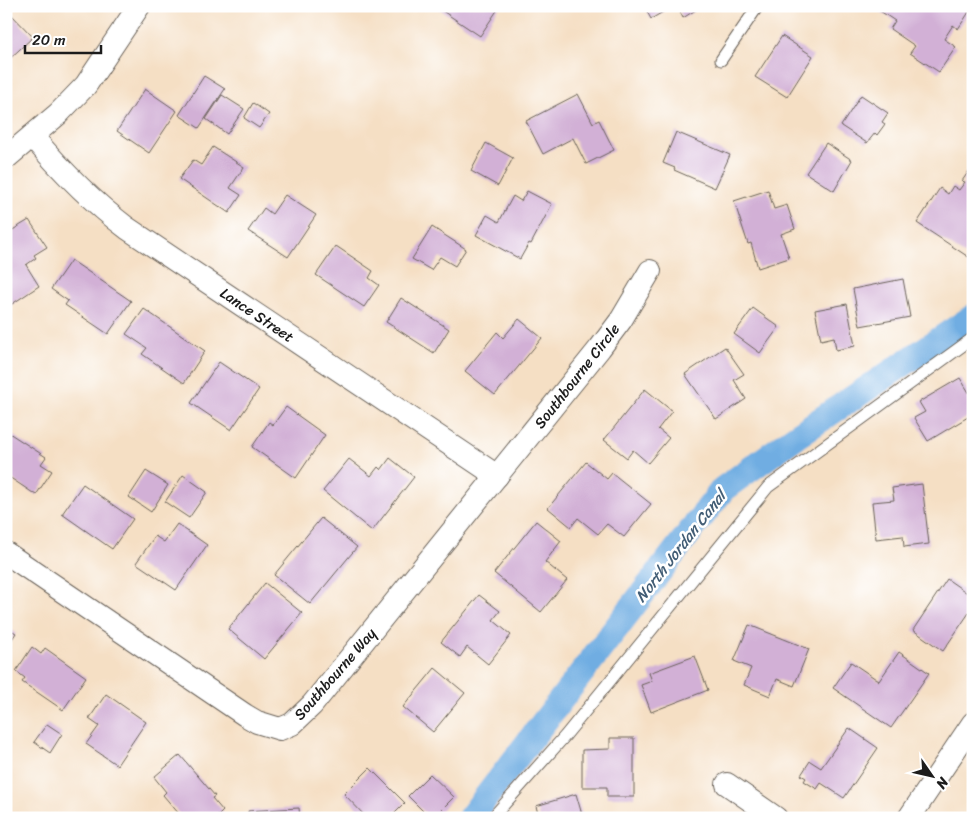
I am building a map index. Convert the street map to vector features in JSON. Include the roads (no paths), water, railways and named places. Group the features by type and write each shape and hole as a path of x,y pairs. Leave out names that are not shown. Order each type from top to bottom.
{"street":[{"path":"6,158 58,114 86,85 139,6"},
{"name":"Lance Street","path":"32,136 58,166 92,200 127,228 497,476"},
{"name":"Southbourne Circle","path":"497,476 610,336 650,271"},
{"name":"Southbourne Way","path":"6,553 257,722 280,729 292,724 312,704 497,476"},
{"path":"909,818 973,724"},
{"path":"727,784 776,818"}],"lane":[{"path":"721,60 758,6"},
{"path":"492,818 565,736 768,487 973,338"}],"waterway":[{"name":"North Jordan Canal","path":"470,818 723,489 795,437 973,317"}]}
